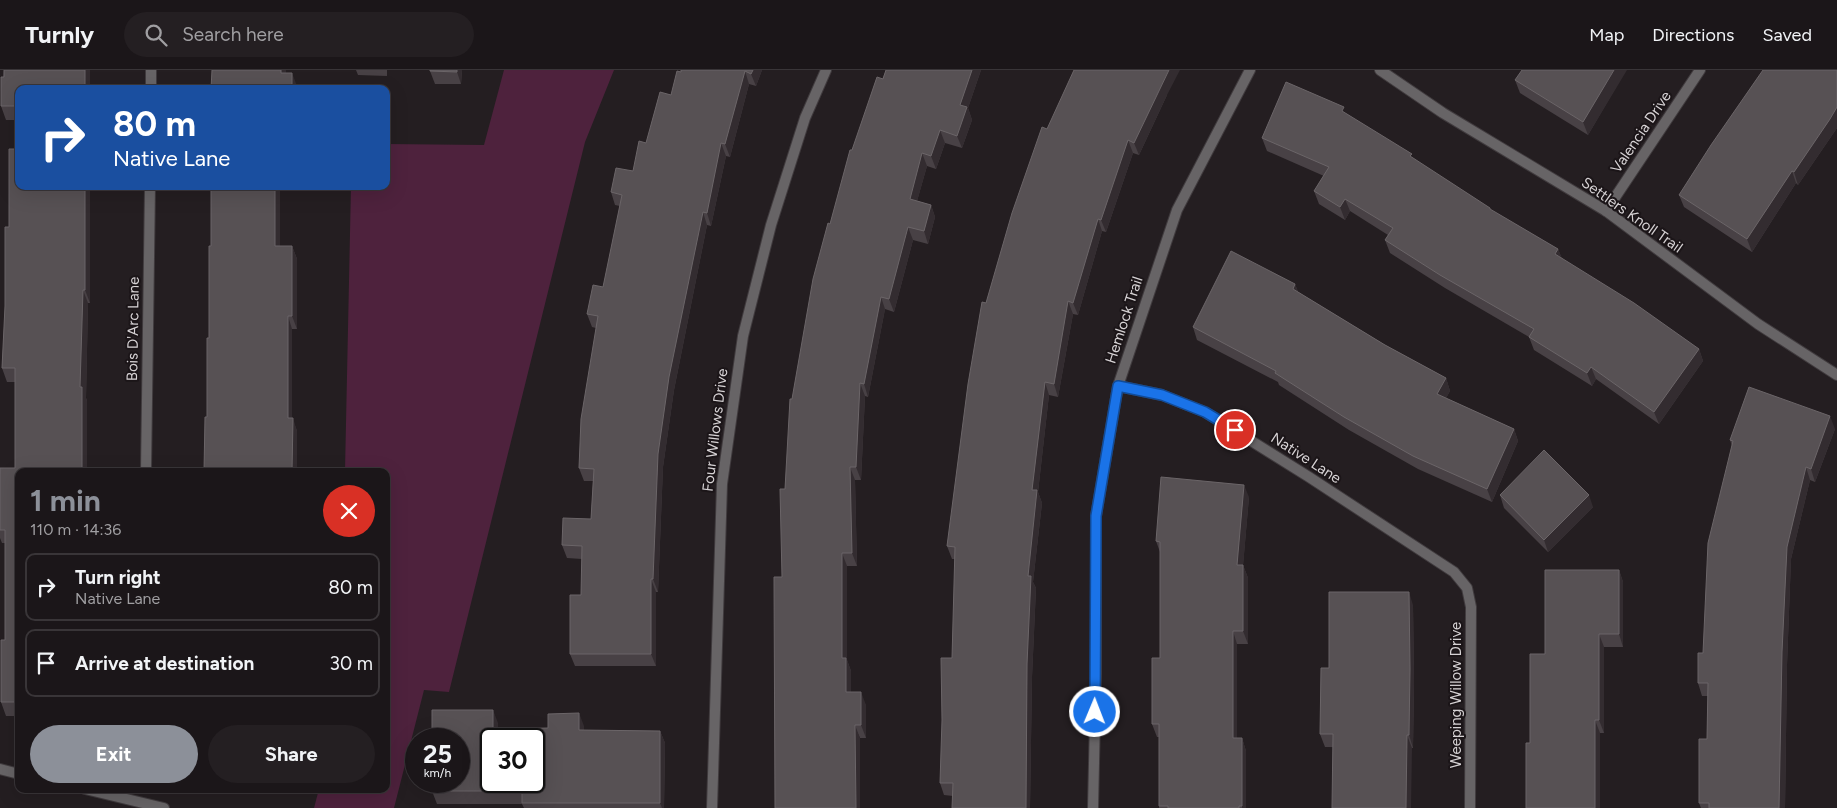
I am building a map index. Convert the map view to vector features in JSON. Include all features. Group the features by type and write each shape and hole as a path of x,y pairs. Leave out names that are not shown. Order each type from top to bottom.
{"street":[{"path":"151,70 151,85"},
{"name":"Four Willows Drive","path":"712,808 722,484 743,336 771,225 805,118 826,70"},
{"name":"Hemlock Trail","path":"1093,808 1096,673 1096,516 1118,386 1177,210 1250,70"},
{"name":"Settlers Knoll Trail","path":"1380,70 1443,113 1606,211 1758,324 1837,375"},
{"name":"Valencia Drive","path":"1606,211 1700,70"},
{"name":"Bois D'Arc Lane","path":"146,468 150,190"},
{"name":"Native Lane","path":"1118,386 1162,395 1205,412 1309,477 1454,572 1464,584"},
{"name":"Weeping Willow Drive","path":"1464,584 1469,594 1471,607 1470,808"},
{"path":"0,769 15,773"},
{"path":"129,794 164,808"}],"shaded area":[{"path":"504,70 614,70 585,142 449,692 424,690 414,728 405,728 405,765 394,808 314,808 318,793 390,793 390,468 345,468 351,190 390,190 390,144 484,145"}],"building":[{"path":"4,70 85,70 85,85 15,85 15,106 1,106 1,77 4,77"},
{"path":"212,70 281,70 281,73 292,73 292,85 211,85"},
{"path":"457,70 457,72 430,71"},
{"path":"681,70 753,70 751,74 745,71 725,144 721,143 707,213 703,212 669,377 658,454 653,579 651,579 651,654 570,654 570,595 581,595 582,546 562,545 563,518 591,519 594,469 579,468 581,419 598,316 587,314 593,285 603,287 622,195 611,192 616,168 633,171 639,141 646,143 660,92 671,95 677,71 681,72"},
{"path":"886,70 972,70 960,105 967,107 957,136 940,130 931,156 922,153 910,199 931,205 924,231 908,227 889,299 881,297 864,384 860,383 856,467 850,467 852,553 842,553 842,658 846,658 846,692 861,692 861,725 855,725 856,808 775,808 774,577 782,577 780,489 785,489 790,399 792,399 813,279 828,223 830,224 850,150 852,150 877,77 883,79"},
{"path":"1074,70 1169,70 1134,143 1128,140 1101,220 1098,219 1073,303 1068,301 1054,384 1045,382 1032,490 1037,490 1028,576 1031,576 1027,664 1026,808 952,808 953,783 940,783 941,658 952,658 955,547 947,546 968,384 982,302 986,303 1012,213 1042,127 1047,129"},
{"path":"1522,70 1614,70 1583,122 1515,80"},
{"path":"1763,70 1837,70 1837,107 1747,239 1679,195"},
{"path":"1286,82 1344,107 1342,111 1412,154 1410,156 1490,209 1558,249 1555,254 1634,303 1699,349 1654,412 1591,367 1587,373 1529,337 1534,329 1440,275 1385,240 1393,228 1345,199 1340,207 1314,191 1329,167 1262,138"},
{"path":"9,149 15,149 15,190 85,190 85,290 83,290 80,387 82,387 82,468 15,468 15,368 2,368 5,306 5,227 9,227"},
{"path":"211,190 275,190 275,246 292,246 292,316 288,316 288,418 293,418 292,468 204,468 205,417 207,417 207,338 209,338 209,246 211,246"},
{"path":"1231,251 1295,284 1293,289 1385,345 1446,378 1437,394 1514,429 1487,489 1413,456 1344,417 1275,373 1276,371 1193,327"},
{"path":"1749,387 1830,416 1811,469 1806,467 1787,547 1782,652 1779,808 1709,808 1709,803 1699,803 1699,739 1707,739 1708,683 1698,683 1698,653 1703,653 1708,543 1733,441 1730,440"},
{"path":"1544,450 1589,495 1544,540 1500,495"},
{"path":"0,468 15,468 15,702 1,702 1,640 5,640 5,530 0,530"},
{"path":"1161,477 1244,485 1237,565 1243,565 1243,631 1233,631 1233,738 1242,738 1242,806 1239,806 1239,808 1168,808 1168,806 1159,806 1159,724 1152,724 1152,658 1160,658 1160,542 1156,541"},
{"path":"1545,570 1619,570 1619,634 1599,634 1599,720 1595,720 1595,808 1526,808 1526,743 1530,743 1530,654 1545,654"},
{"path":"1329,592 1409,592 1410,669 1406,808 1332,808 1333,734 1320,734 1321,668 1329,668"},
{"path":"432,710 493,710 493,728 480,728 480,791 470,791 470,728 432,728"},
{"path":"579,713 579,730 660,731 660,803 522,803 522,793 545,793 545,728 548,728 548,714"}],"route":[{"path":"1095,712 1096,516 1118,386 1162,395 1205,412 1235,430"}]}
